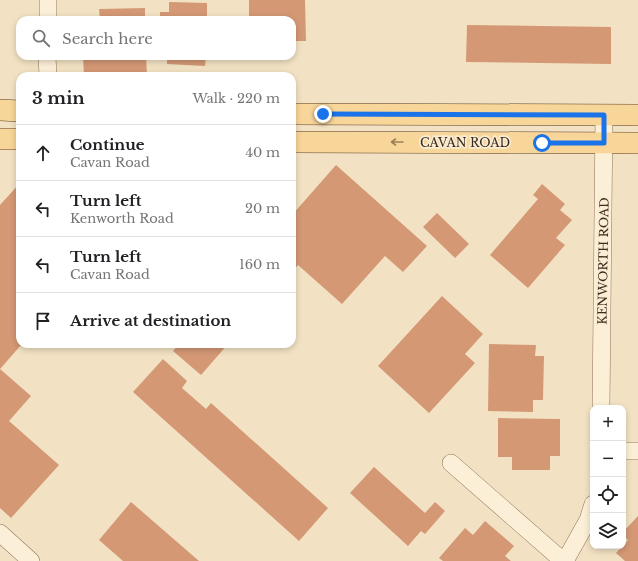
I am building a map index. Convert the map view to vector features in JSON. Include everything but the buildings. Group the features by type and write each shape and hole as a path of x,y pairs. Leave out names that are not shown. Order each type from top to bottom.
{"main road":[{"path":"0,110 16,111"},
{"path":"296,114 638,115"},
{"path":"0,139 16,139"},
{"name":"CAVAN ROAD","path":"296,142 638,143"}],"street":[{"path":"48,0 48,16"},
{"path":"48,60 48,72"},
{"name":"KENWORTH ROAD","path":"601,405 604,115"},
{"path":"626,451 638,451"},
{"path":"451,463 564,561 588,520 590,513"},
{"path":"0,533 32,561"}],"route":[{"path":"323,114 604,115 604,143 542,143"}]}
